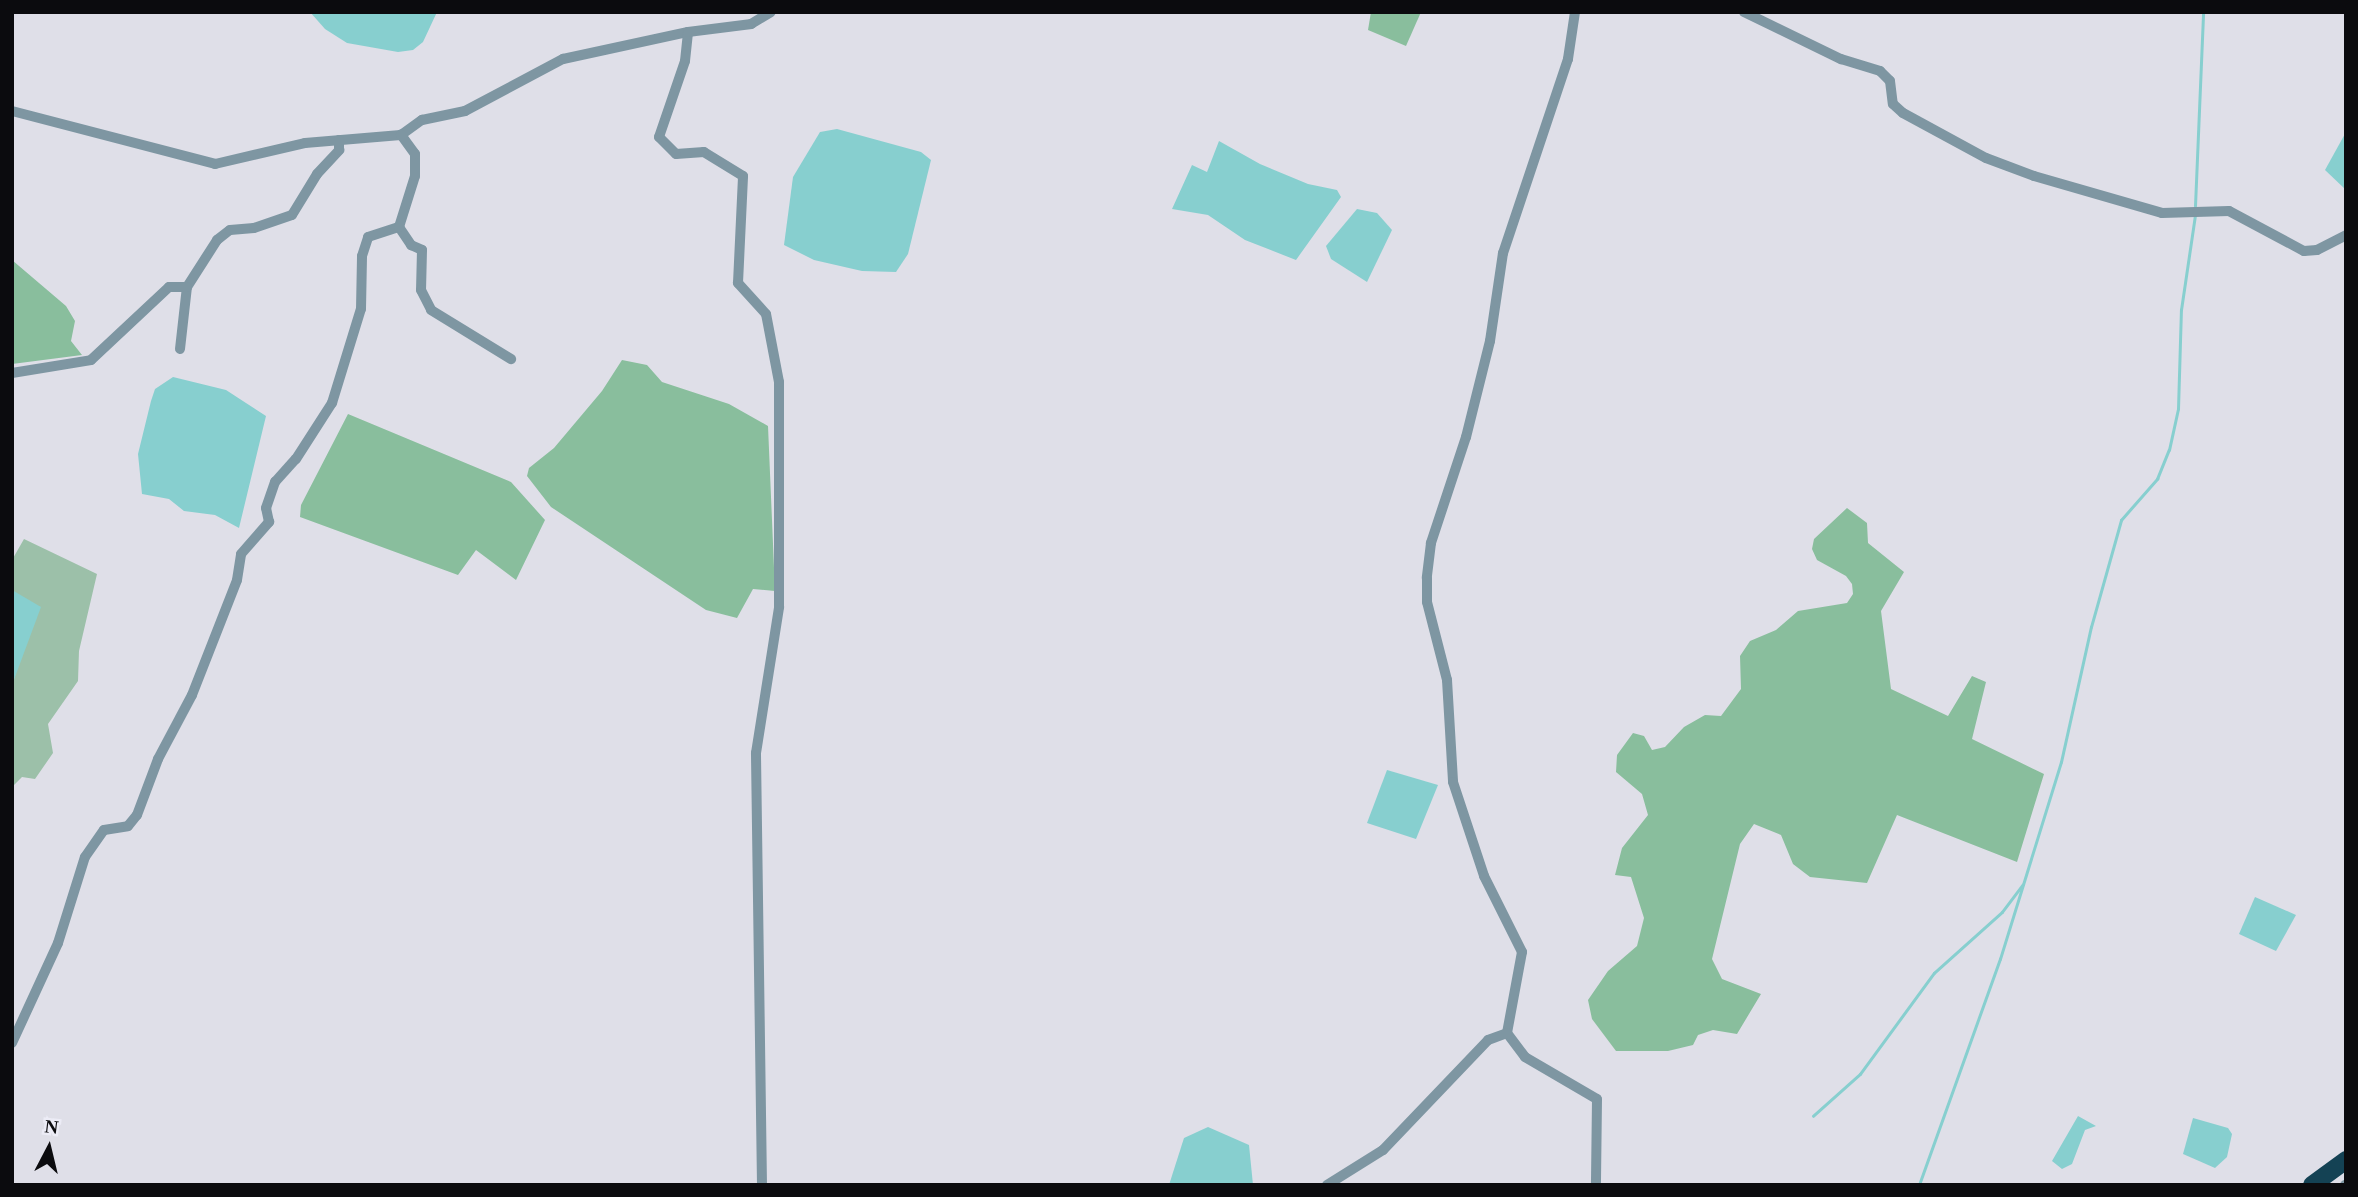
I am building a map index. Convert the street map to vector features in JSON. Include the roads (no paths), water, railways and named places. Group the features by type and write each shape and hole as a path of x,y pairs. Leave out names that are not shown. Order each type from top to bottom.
{"highway":[{"path":"2312,1185 2346,1160"}],"street":[{"path":"12,111 215,164 339,140 401,135 422,120 465,111 563,59 688,32 751,24 771,12"},
{"path":"1575,12 1568,59 1503,253 1475,401 1427,561 1427,602 1447,680 1453,782 1484,876 1522,952 1507,1032 1525,1056 1597,1099 1596,1185"},
{"path":"1744,12 1841,59 1880,71 1890,81 1894,104 1903,113 1986,158 2034,176 2162,213 2229,211 2304,251 2317,250 2346,236"},
{"path":"688,32 685,61 659,137 676,154 704,152 743,176 738,283 766,314 779,382 779,607 756,752 762,1185"},
{"path":"399,228 417,163 401,135"},
{"path":"180,349 187,287 216,240 230,230 254,228 292,215 317,174 339,150 339,140"},
{"path":"399,228 411,245 422,250 421,290 431,310 511,359"},
{"path":"12,1043 36,983 58,943 85,857 104,831 128,826 137,815 158,759 192,695 237,580 241,554 269,522 266,509 275,482 296,459 332,403 361,309 362,256 368,237 399,228"},
{"path":"12,373 91,360 169,287 187,287"},
{"path":"1327,1185 1384,1150 1488,1040 1507,1032"}],"water":[{"path":"310,12 437,12 423,42 413,50 398,52 347,43 325,29"},
{"path":"837,129 921,152 931,160 908,254 896,272 862,271 814,260 784,245 793,177 820,132"},
{"path":"2346,132 2346,190 2325,170"},
{"path":"1219,141 1260,164 1308,184 1337,190 1341,197 1296,260 1245,240 1208,215 1172,209 1192,165 1207,172"},
{"path":"1357,209 1377,213 1392,230 1367,282 1331,259 1326,246"},
{"path":"173,377 226,390 266,416 239,528 215,515 184,511 169,499 142,494 138,454 151,401 155,389"},
{"path":"12,590 41,607 12,685"},
{"path":"1387,770 1438,785 1416,839 1367,823"},
{"path":"2255,897 2296,915 2276,951 2239,934"},
{"path":"2078,1116 2096,1126 2085,1130 2072,1164 2062,1169 2052,1161"},
{"path":"2193,1118 2228,1128 2232,1134 2227,1157 2215,1168 2183,1154"},
{"path":"1208,1127 1249,1145 1253,1185 1169,1185 1184,1138"}],"waterway":[{"path":"2195,206 2203,12"},
{"path":"1919,1185 2000,959 2061,762 2091,627 2121,520 2157,479 2169,450 2178,409 2181,310 2195,215"},
{"path":"1813,1116 1860,1074 1934,973 2002,912 2022,885"}]}
